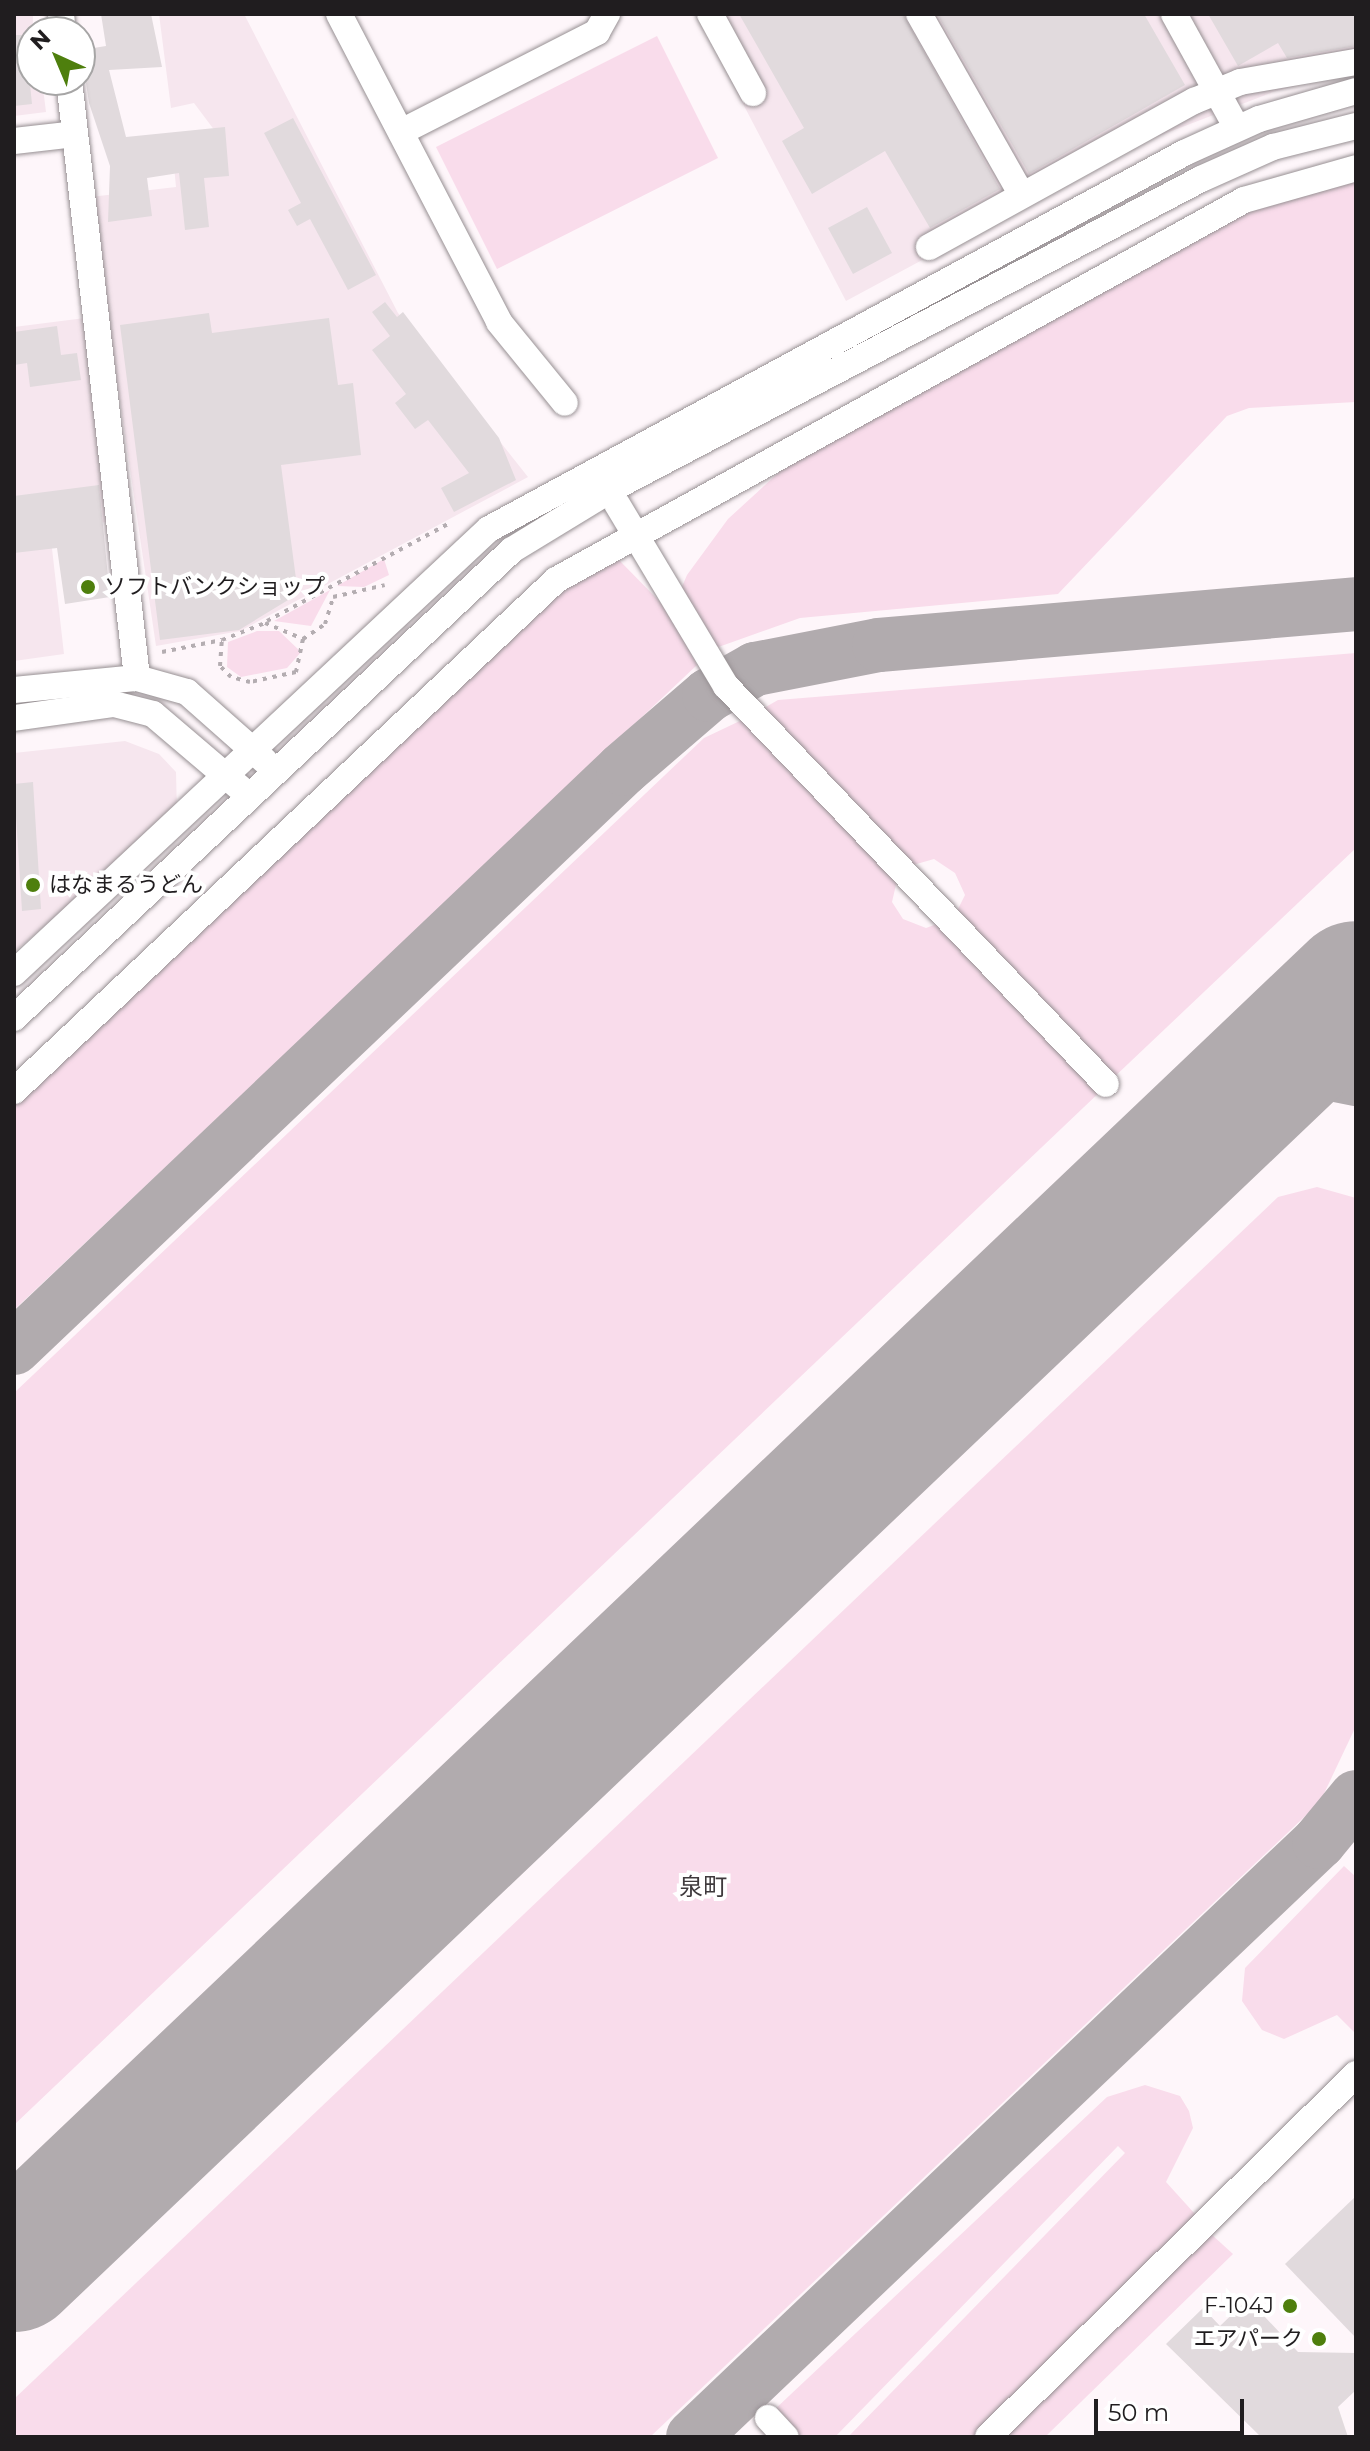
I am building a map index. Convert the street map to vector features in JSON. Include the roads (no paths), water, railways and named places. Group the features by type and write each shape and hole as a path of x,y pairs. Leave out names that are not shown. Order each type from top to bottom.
{"street":[{"path":"339,14 499,322 565,403"},
{"path":"401,132 597,32 607,14"},
{"path":"710,14 753,93"},
{"path":"919,14 1022,195"},
{"path":"1174,14 1237,128"},
{"path":"929,247 1218,91 1356,62"},
{"path":"14,973 228,777 444,567 546,491 1237,128 1356,91"},
{"path":"71,96 137,678"},
{"path":"14,1018 512,550 550,526 1201,179 1273,147 1356,126"},
{"path":"14,141 75,134"},
{"path":"14,1091 520,608 631,534 1244,200 1356,168"},
{"path":"617,504 631,534 726,686 1106,1084"},
{"path":"14,690 137,678 187,692 276,771"},
{"path":"14,718 114,704 153,714 249,797"},
{"path":"988,2437 1356,2074"},
{"path":"768,2418 786,2437"}],"place":[{"name":"ソフトバンクショップ","path":"88,587"},
{"name":"はなまるうどん","path":"33,885"},
{"name":"F-104J","path":"1290,2306"},
{"name":"エアパーク","path":"1319,2339"}],"district":[{"name":"泉町","path":"703,1887"}]}
